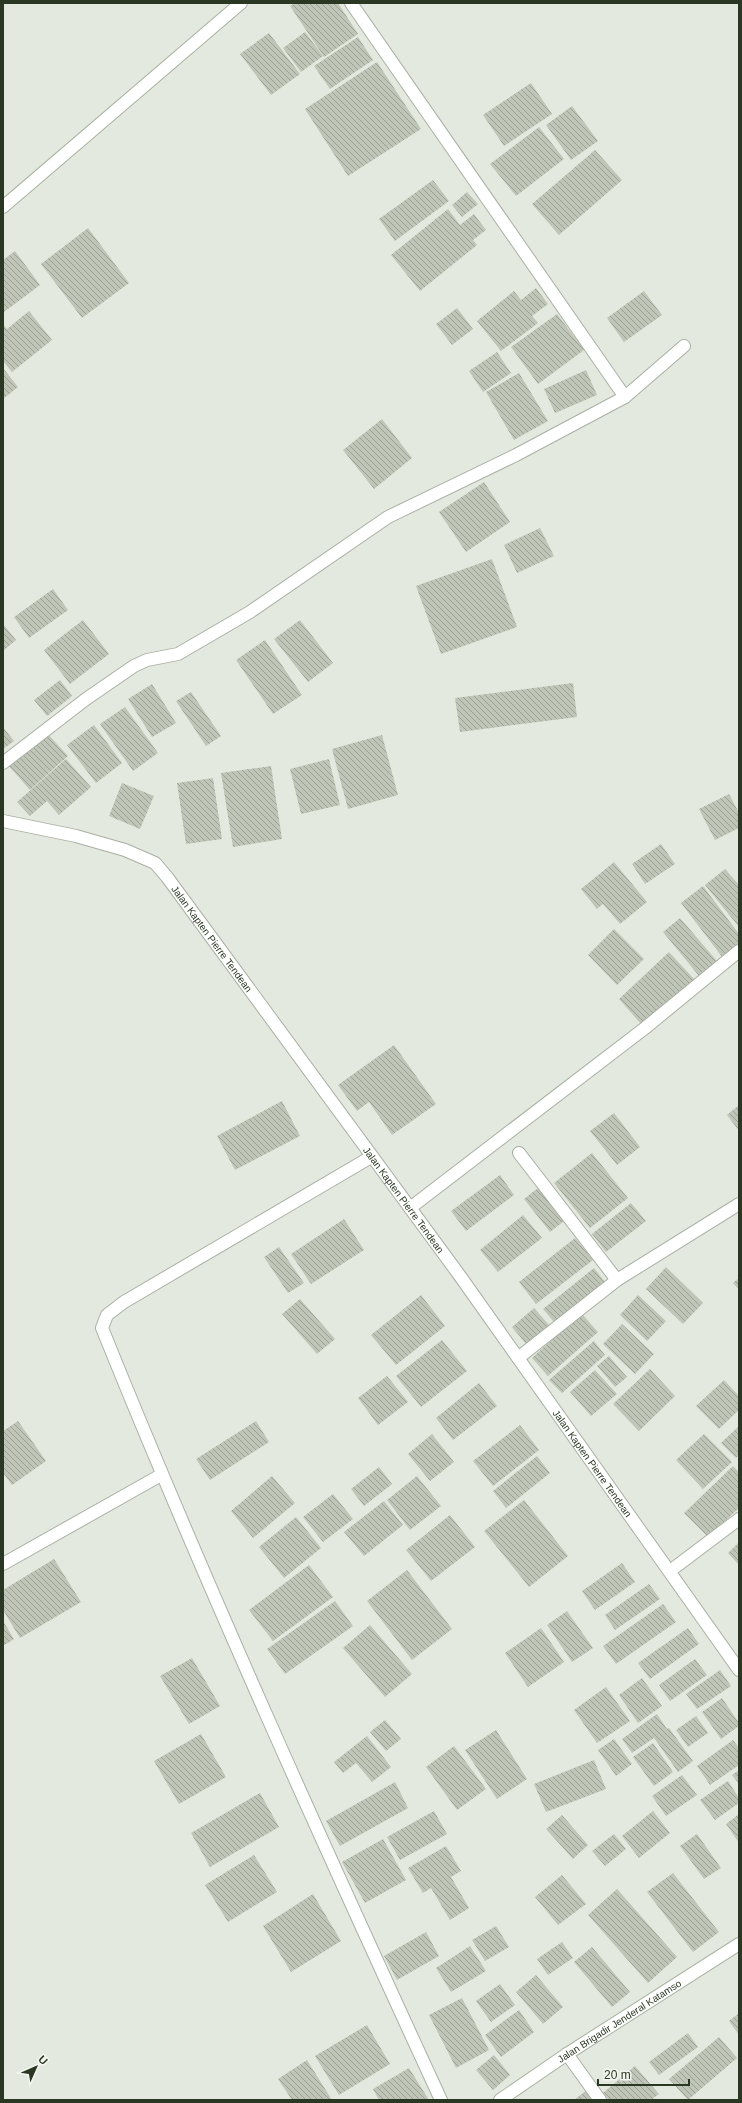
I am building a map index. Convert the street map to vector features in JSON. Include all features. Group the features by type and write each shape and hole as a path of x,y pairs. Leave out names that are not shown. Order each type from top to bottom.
{"street":[{"path":"3,207 241,3"},
{"path":"350,3 625,397"},
{"path":"3,764 86,699 134,666 147,660 178,654 250,612 388,517 516,456 625,397 684,346"},
{"name":"Jalan Kapten Pierre Tendean","path":"3,821 76,836 125,850 154,863 167,877 460,1276 739,1670"},
{"path":"410,1208 645,1028 739,951"},
{"path":"519,1153 617,1280"},
{"path":"372,1157 124,1302 107,1315 102,1328 161,1475 305,1805 441,2100"},
{"path":"518,1358 617,1280 739,1204"},
{"path":"3,1564 161,1475"},
{"path":"670,1571 739,1518"},
{"name":"Jalan Brigadir Jenderal Katamso","path":"500,2100 567,2054 739,1944"},
{"path":"567,2054 600,2100"}],"building":[{"path":"295,3 338,3 358,34 324,57 290,6"},
{"path":"305,32 323,56 301,72 283,48"},
{"path":"269,33 300,74 271,95 240,54"},
{"path":"358,37 373,60 330,89 314,66"},
{"path":"377,62 421,129 348,176 305,109"},
{"path":"531,83 552,114 504,146 483,115"},
{"path":"572,106 598,141 571,160 546,125"},
{"path":"539,127 564,159 516,196 490,164"},
{"path":"595,150 622,180 559,235 532,204"},
{"path":"433,180 449,201 395,241 379,219"},
{"path":"467,192 478,204 462,217 452,205"},
{"path":"448,209 460,225 474,214 486,230 473,240 477,245 420,291 391,255"},
{"path":"88,228 129,283 82,318 41,264"},
{"path":"15,251 40,285 4,312 3,260"},
{"path":"536,288 548,304 532,316 538,323 501,351 477,321 514,291 521,300"},
{"path":"644,291 662,315 624,342 607,318"},
{"path":"457,308 473,329 452,345 436,324"},
{"path":"29,311 52,340 12,372 3,361 3,324 7,329"},
{"path":"557,314 584,350 538,384 511,347"},
{"path":"497,352 511,373 483,392 469,371"},
{"path":"3,368 18,387 3,399"},
{"path":"586,370 597,395 555,413 544,389"},
{"path":"519,373 548,421 514,440 486,392"},
{"path":"382,419 412,458 374,489 343,450"},
{"path":"484,482 510,522 466,552 439,512"},
{"path":"540,528 554,556 517,573 504,545"},
{"path":"492,559 517,627 441,654 416,586"},
{"path":"53,589 68,610 29,638 14,617"},
{"path":"83,620 109,654 70,684 44,650"},
{"path":"300,620 333,663 308,682 274,639"},
{"path":"3,624 16,640 3,651"},
{"path":"265,640 302,695 273,714 236,660"},
{"path":"60,680 72,696 47,716 34,700"},
{"path":"573,683 577,717 460,732 455,698"},
{"path":"152,684 176,723 152,737 128,699"},
{"path":"191,692 221,736 206,746 176,701"},
{"path":"125,707 158,753 133,771 100,724"},
{"path":"94,725 122,763 96,783 67,745"},
{"path":"3,727 14,741 3,749"},
{"path":"45,731 68,756 30,790 7,764"},
{"path":"382,735 398,795 348,809 332,749"},
{"path":"66,759 91,787 59,815 47,801 30,816 17,802"},
{"path":"329,759 340,805 301,814 290,769"},
{"path":"271,766 282,839 233,847 221,773"},
{"path":"213,778 222,839 186,844 177,783"},
{"path":"122,783 154,796 140,829 109,816"},
{"path":"729,794 739,813 739,828 715,840 699,809"},
{"path":"661,844 675,864 645,884 632,864"},
{"path":"614,862 647,902 620,924 603,904 597,909 581,889"},
{"path":"725,869 739,885 739,927 705,885"},
{"path":"703,886 739,934 739,946 723,958 681,903"},
{"path":"680,918 717,961 699,976 663,932"},
{"path":"614,929 644,959 617,985 588,955"},
{"path":"669,952 694,979 642,1025 619,999"},
{"path":"394,1045 436,1104 392,1135 369,1102 357,1111 338,1085"},
{"path":"282,1101 300,1136 235,1170 217,1136"},
{"path":"739,1105 739,1131 727,1115"},
{"path":"614,1113 640,1147 617,1165 590,1131"},
{"path":"592,1153 628,1198 590,1228 554,1183"},
{"path":"500,1175 514,1195 466,1231 451,1211"},
{"path":"538,1188 564,1221 550,1232 524,1199"},
{"path":"631,1203 646,1221 606,1252 592,1234"},
{"path":"523,1215 542,1238 498,1272 480,1250"},
{"path":"344,1219 364,1250 311,1284 291,1254"},
{"path":"575,1238 593,1260 536,1304 519,1282"},
{"path":"279,1247 304,1283 288,1293 264,1257"},
{"path":"666,1267 703,1303 683,1324 646,1289"},
{"path":"594,1268 605,1282 555,1323 543,1309"},
{"path":"739,1278 739,1290 733,1283"},
{"path":"421,1295 445,1326 396,1365 371,1335"},
{"path":"638,1295 666,1321 647,1341 620,1315"},
{"path":"300,1299 335,1339 317,1354 282,1314"},
{"path":"534,1308 549,1325 526,1344 512,1327"},
{"path":"581,1313 598,1332 548,1376 532,1358"},
{"path":"622,1324 654,1354 635,1374 603,1344"},
{"path":"442,1340 467,1371 421,1407 396,1376"},
{"path":"594,1341 605,1355 562,1393 549,1380"},
{"path":"609,1356 627,1377 615,1387 597,1366"},
{"path":"650,1369 675,1396 639,1431 613,1404"},
{"path":"595,1370 617,1394 591,1416 570,1392"},
{"path":"387,1376 408,1402 378,1425 358,1398"},
{"path":"724,1380 739,1396 739,1410 719,1429 696,1406"},
{"path":"479,1383 497,1406 453,1440 436,1418"},
{"path":"18,1421 46,1461 12,1485 3,1473 3,1431"},
{"path":"256,1421 269,1442 210,1480 196,1459"},
{"path":"520,1425 539,1450 493,1486 473,1461"},
{"path":"739,1426 739,1455 736,1458 721,1443"},
{"path":"432,1434 454,1462 430,1481 408,1454"},
{"path":"704,1434 732,1462 703,1489 676,1460"},
{"path":"537,1456 550,1473 506,1508 493,1491"},
{"path":"733,1466 739,1472 739,1508 708,1537 684,1513"},
{"path":"379,1467 392,1484 364,1506 351,1489"},
{"path":"272,1476 295,1503 253,1538 231,1511"},
{"path":"417,1476 441,1506 410,1530 387,1500"},
{"path":"333,1494 353,1519 323,1542 303,1517"},
{"path":"524,1500 568,1556 529,1587 484,1531"},
{"path":"384,1501 403,1525 364,1556 344,1532"},
{"path":"450,1515 475,1547 431,1581 406,1550"},
{"path":"296,1517 321,1548 284,1578 259,1547"},
{"path":"739,1542 739,1565 728,1553"},
{"path":"54,1559 81,1602 20,1638 3,1610 3,1590"},
{"path":"622,1563 635,1582 595,1610 582,1591"},
{"path":"309,1565 333,1597 273,1641 249,1610"},
{"path":"407,1570 452,1629 412,1660 367,1601"},
{"path":"649,1584 660,1599 615,1630 605,1615"},
{"path":"335,1601 353,1626 285,1674 267,1649"},
{"path":"663,1604 676,1622 616,1664 603,1646"},
{"path":"567,1611 593,1648 572,1662 547,1625"},
{"path":"3,1621 14,1639 3,1646"},
{"path":"370,1625 412,1674 385,1697 343,1648"},
{"path":"541,1628 564,1662 528,1687 505,1653"},
{"path":"688,1628 699,1644 650,1679 638,1663"},
{"path":"192,1658 220,1706 189,1724 160,1676"},
{"path":"695,1659 707,1675 670,1701 659,1685"},
{"path":"720,1670 731,1686 697,1709 686,1694"},
{"path":"642,1678 662,1706 638,1723 619,1695"},
{"path":"606,1687 630,1721 597,1743 574,1710"},
{"path":"722,1698 739,1723 739,1726 721,1739 702,1712"},
{"path":"657,1714 693,1761 678,1772 654,1738 632,1753 622,1739"},
{"path":"696,1716 708,1733 688,1747 676,1730"},
{"path":"385,1720 401,1739 386,1751 370,1732"},
{"path":"496,1730 527,1779 497,1799 465,1750"},
{"path":"201,1734 226,1777 179,1804 154,1761"},
{"path":"367,1736 391,1767 372,1782 356,1763 343,1773 334,1762"},
{"path":"614,1739 632,1764 616,1776 598,1750"},
{"path":"733,1740 739,1748 739,1765 710,1785 697,1766"},
{"path":"653,1743 673,1772 654,1786 633,1757"},
{"path":"454,1746 486,1789 457,1810 426,1767"},
{"path":"594,1760 606,1789 546,1812 534,1784"},
{"path":"739,1770 739,1784 732,1775"},
{"path":"682,1775 697,1795 666,1816 652,1796"},
{"path":"728,1781 739,1798 739,1803 715,1820 700,1800"},
{"path":"395,1782 408,1808 340,1846 326,1821"},
{"path":"260,1793 279,1827 210,1867 191,1833"},
{"path":"434,1811 447,1834 400,1860 387,1837"},
{"path":"653,1811 670,1833 639,1858 622,1836"},
{"path":"739,1814 739,1843 726,1824"},
{"path":"562,1815 588,1845 573,1859 546,1829"},
{"path":"614,1834 626,1849 605,1866 592,1851"},
{"path":"697,1834 721,1868 704,1879 680,1846"},
{"path":"383,1839 406,1880 365,1903 342,1862"},
{"path":"446,1846 461,1871 451,1877 469,1908 450,1920 431,1888 423,1893 408,1868"},
{"path":"254,1855 277,1892 228,1922 205,1885"},
{"path":"673,1873 719,1932 693,1952 647,1892"},
{"path":"562,1875 586,1904 558,1925 535,1897"},
{"path":"617,1889 677,1957 648,1983 588,1915"},
{"path":"313,1894 341,1941 291,1972 263,1926"},
{"path":"496,1926 509,1947 485,1961 472,1940"},
{"path":"426,1932 439,1956 397,1980 384,1956"},
{"path":"562,1942 573,1958 548,1975 537,1959"},
{"path":"470,1946 486,1971 451,1992 436,1968"},
{"path":"592,1947 630,1992 612,2007 574,1962"},
{"path":"536,1975 563,2007 543,2024 516,1992"},
{"path":"500,1984 515,2005 491,2022 476,2001"},
{"path":"462,1998 489,2050 456,2068 429,2015"},
{"path":"519,2010 534,2032 501,2057 485,2035"},
{"path":"739,2013 739,2035 729,2021"},
{"path":"367,2025 390,2064 339,2095 315,2056"},
{"path":"688,2033 698,2047 659,2075 649,2062"},
{"path":"719,2037 737,2058 688,2100 669,2079"},
{"path":"494,2055 510,2075 493,2090 476,2070"},
{"path":"307,2060 332,2100 292,2100 278,2079"},
{"path":"635,2066 659,2094 651,2100 609,2100 603,2093"},
{"path":"409,2068 429,2100 379,2100 373,2089"},
{"path":"587,2090 595,2100 574,2100"}]}
